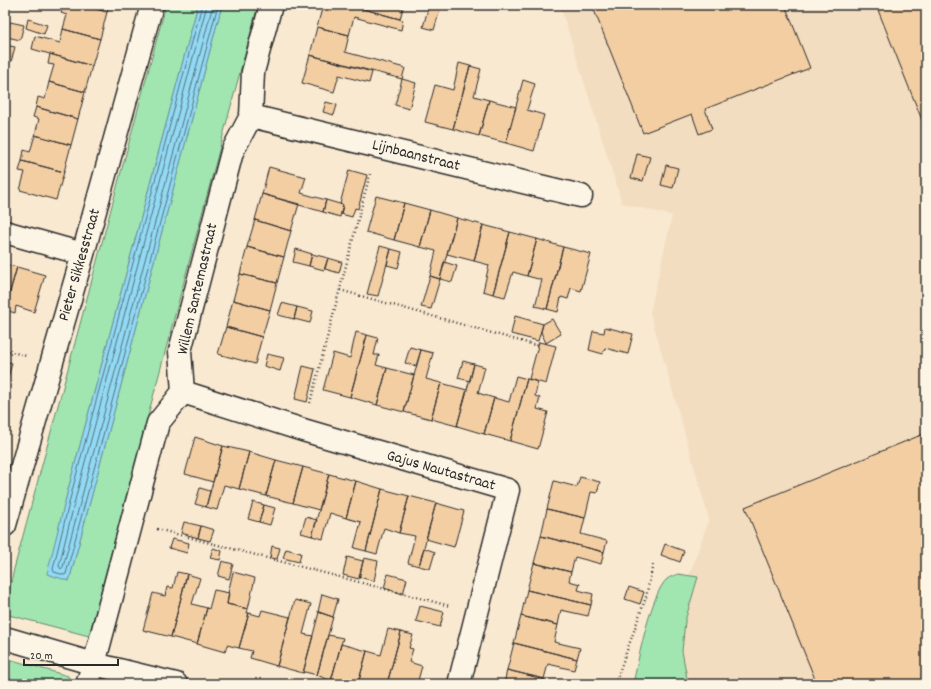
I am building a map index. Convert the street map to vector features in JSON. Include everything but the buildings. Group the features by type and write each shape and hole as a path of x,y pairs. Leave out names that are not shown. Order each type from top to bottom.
{"street":[{"name":"Pieter Sikkesstraat","path":"5,525 83,254 152,5"},
{"name":"Willem Santemastraat","path":"183,392 180,351 232,152 251,116 253,72 271,5"},
{"name":"Lijnbaanstraat","path":"251,116 581,196"},
{"path":"5,232 83,254"},
{"path":"91,674 158,424 183,392"},
{"name":"Gajus Nautastraat","path":"183,392 303,430 508,490 459,684"},
{"path":"5,638 91,674 176,684"}],"path":[{"path":"5,23 10,5"},
{"path":"303,430 377,147"},
{"path":"340,290 538,346"},
{"path":"132,523 477,613"},
{"path":"615,684 646,597 653,564"}],"shaded area":[{"path":"560,5 926,5 926,684 670,684 678,608 709,519 650,312 672,216 622,203"}],"green space":[{"path":"166,5 198,5 68,490 48,573 69,581 222,5 258,5 89,636 5,614 5,610 14,569"},
{"path":"678,574 698,577 685,621 682,651 688,684 633,684 646,628 656,598 667,579"},
{"path":"5,658 68,676 73,684 5,684"}],"water":[{"path":"198,5 222,5 69,581 47,574 68,490"}]}
